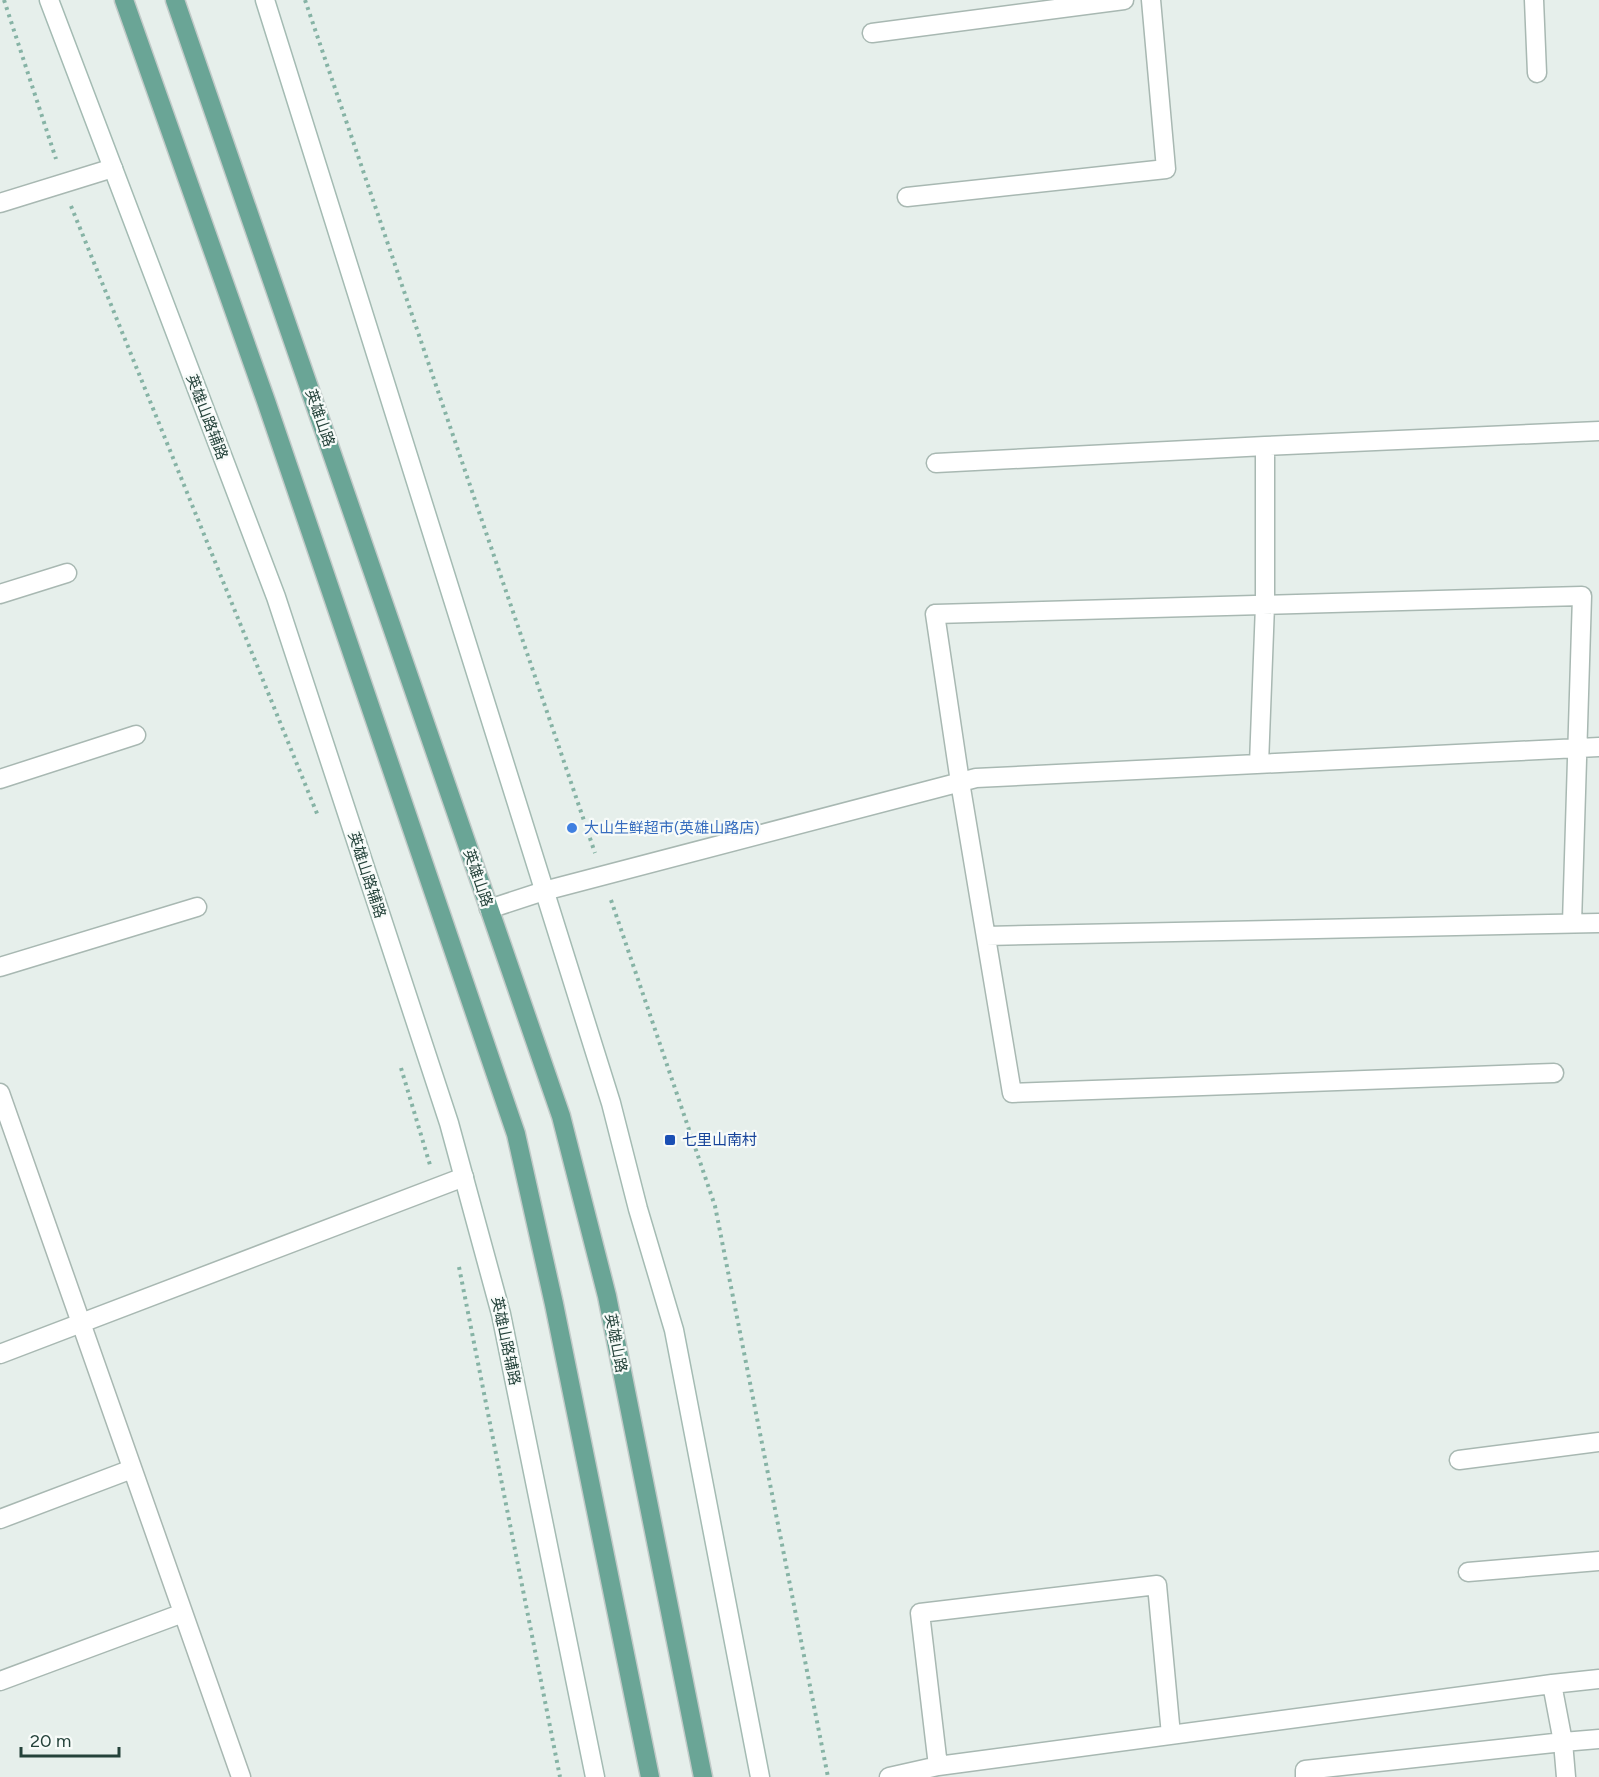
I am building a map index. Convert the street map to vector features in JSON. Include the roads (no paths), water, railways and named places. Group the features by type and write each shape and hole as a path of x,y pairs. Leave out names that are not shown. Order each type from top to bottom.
{"main road":[{"path":"124,0 262,390 516,1134 554,1304 650,1777"},
{"name":"英雄山路","path":"175,0 561,1116 607,1296 703,1777"}],"street":[{"name":"英雄山路辅路","path":"49,0 276,597 446,1112 501,1314 595,1777"},
{"path":"265,0 611,1103 638,1209 674,1330 760,1777"},
{"path":"872,33 1124,0"},
{"path":"908,197 1166,169 1151,0"},
{"path":"1534,0 1537,73"},
{"path":"0,203 113,168"},
{"path":"936,463 1599,431"},
{"path":"1259,764 1265,605 1265,446"},
{"path":"0,594 67,573"},
{"path":"1554,1073 1012,1093 960,782 935,614 1582,596 1572,923"},
{"path":"0,779 136,735"},
{"path":"489,909 544,891 976,778 1599,747"},
{"path":"0,967 197,907"},
{"path":"986,936 1599,923"},
{"path":"0,1093 183,1612 236,1776"},
{"path":"0,1353 464,1177"},
{"path":"1459,1460 1599,1442"},
{"path":"0,1519 132,1468"},
{"path":"1468,1572 1599,1562"},
{"path":"938,1766 920,1613 1157,1585 1172,1735"},
{"path":"0,1681 183,1612"},
{"path":"889,1777 938,1766 1599,1679"},
{"path":"1552,1684 1563,1742 1566,1777"},
{"path":"1305,1777 1305,1770 1599,1739"}],"place":[{"name":"大山生鲜超市(英雄山路店)","path":"572,828"},
{"name":"七里山南村","path":"670,1140"}]}
